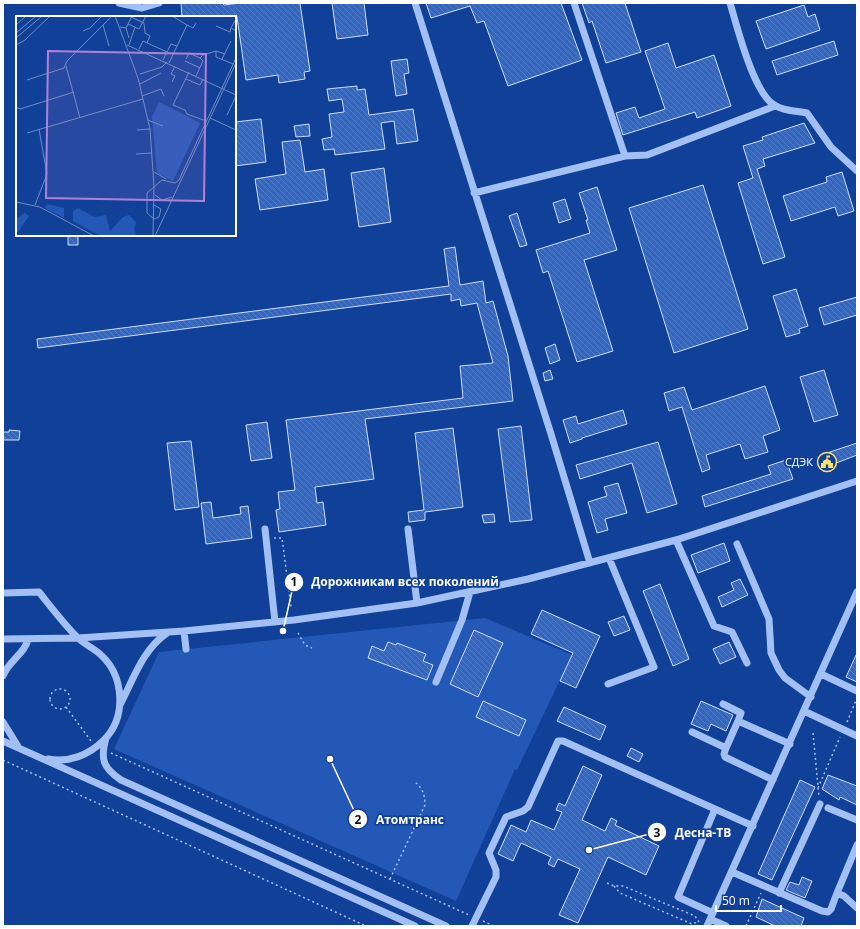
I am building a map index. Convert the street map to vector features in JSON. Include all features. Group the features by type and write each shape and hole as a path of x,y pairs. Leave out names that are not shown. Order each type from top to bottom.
{"street":[{"path":"120,3 142,8 159,3"},
{"path":"415,3 551,434 590,563"},
{"path":"574,3 625,156"},
{"path":"730,3 754,76 764,93 776,106"},
{"path":"474,193 625,156 647,155 776,106 806,113 831,147 857,171"},
{"path":"3,639 78,638 184,631 275,622 417,603 470,592 590,563 676,540 857,481"},
{"path":"265,529 275,622"},
{"path":"408,529 417,603"},
{"path":"676,540 714,626 732,632 747,663"},
{"path":"737,544 769,619 771,653 779,670 785,678 811,697"},
{"path":"608,684 654,667 609,558"},
{"path":"3,593 39,592 78,638 102,655 110,666 117,679 120,693 120,707"},
{"path":"436,682 462,620 470,592"},
{"path":"708,921 753,826 857,592"},
{"path":"184,631 186,649"},
{"path":"40,758 64,760 76,758 100,748 112,728 120,707 148,650 169,632"},
{"path":"3,676 15,657 27,646 28,639"},
{"path":"821,674 857,691"},
{"path":"723,704 741,713 726,748 724,754 725,757 773,780"},
{"path":"804,711 857,736"},
{"path":"738,721 790,744"},
{"path":"3,722 19,748"},
{"path":"692,732 726,748"},
{"path":"3,741 415,926"},
{"path":"472,926 496,877 496,870 489,853 504,819 509,815 528,807 558,741 563,741 753,826"},
{"path":"100,748 106,766 111,773 121,780 446,926"},
{"path":"779,893 820,804"},
{"path":"828,808 857,820"},
{"path":"715,809 678,897 708,921 726,926"},
{"path":"247,851 252,839"},
{"path":"732,872 822,911 828,912 831,909 857,845"},
{"path":"837,893 844,896 857,908"}],"path":[{"path":"266,539 282,538 290,607"},
{"path":"298,633 305,645 312,648"},
{"path":"61,689 68,693 70,700 66,707 59,709 52,705 50,698 54,691 61,689"},
{"path":"818,788 857,698"},
{"path":"66,707 87,737 100,748 474,917"},
{"path":"813,733 820,804"},
{"path":"3,760 366,926"},
{"path":"390,879 425,805 425,796 422,788 414,781"},
{"path":"607,883 614,886 623,886 695,916 698,922"},
{"path":"614,886 620,893 692,924 708,921"},
{"path":"746,926 764,886"},
{"path":"480,920 494,926"}],"shaded area":[{"path":"485,618 572,655 517,770 515,769 456,901 114,749 159,652"}],"building":[{"path":"181,3 223,3 224,5 240,3 300,3 310,71 304,72 305,79 279,83 278,75 246,80 236,16 182,16"},
{"path":"332,3 364,3 368,35 337,39"},
{"path":"426,3 561,3 582,60 508,86 484,21 477,23 470,6 431,18"},
{"path":"582,3 625,3 641,52 606,63 592,21 589,23"},
{"path":"804,5 808,17 815,14 820,30 766,49 756,21"},
{"path":"834,41 838,55 777,75 772,61"},
{"path":"668,43 676,68 714,55 731,106 697,118 695,112 623,135 616,113 635,107 639,118 665,109 645,51"},
{"path":"407,59 409,73 404,74 407,94 396,96 391,61"},
{"path":"357,86 357,90 365,89 369,115 413,109 418,141 397,144 394,121 381,123 385,149 335,155 334,149 324,150 322,139 332,137 329,114 344,112 342,99 329,101 327,89"},
{"path":"261,119 266,162 236,166 236,122"},
{"path":"804,123 815,143 763,159 765,166 757,169 785,257 763,264 738,183 753,178 743,146 763,140 762,137"},
{"path":"309,124 310,136 296,137 294,126"},
{"path":"300,140 305,172 324,169 328,200 260,210 255,179 286,174 282,142"},
{"path":"384,168 391,222 359,227 351,173"},
{"path":"842,172 854,211 838,216 835,207 791,221 783,196 827,182 826,177"},
{"path":"703,185 748,329 674,353 629,208"},
{"path":"597,187 617,250 584,260 613,351 577,362 548,271 543,273 536,250 590,233 586,220 588,220 579,193"},
{"path":"565,199 571,219 559,223 553,203"},
{"path":"517,213 527,245 520,247 509,216"},
{"path":"68,236 78,236 78,245 68,245"},
{"path":"455,247 460,285 483,281 486,303 493,301 508,356 513,401 365,419 374,479 315,487 317,503 323,502 326,525 279,532 276,510 280,509 278,492 295,490 286,420 463,398 460,366 493,363 477,303 461,306 460,299 451,301 451,294 38,348 37,339 449,286 444,249"},
{"path":"796,289 808,326 799,329 800,333 786,337 773,296"},
{"path":"857,297 857,315 824,325 819,308"},
{"path":"555,344 560,360 550,364 545,348"},
{"path":"550,370 553,379 545,381 543,373"},
{"path":"824,370 838,415 814,422 800,377"},
{"path":"765,386 780,430 763,436 768,452 745,459 740,444 706,455 710,469 702,472 682,407 669,411 664,393 684,387 692,410"},
{"path":"623,410 627,424 570,443 563,420 576,416 578,424"},
{"path":"267,422 272,458 251,461 246,425"},
{"path":"521,426 532,520 510,522 498,429"},
{"path":"453,428 463,507 425,512 425,520 409,522 408,512 424,510 415,433"},
{"path":"9,430 20,431 19,440 3,440 3,432 9,432"},
{"path":"191,441 199,507 175,510 167,443"},
{"path":"658,442 677,504 647,513 632,463 580,479 576,465"},
{"path":"857,443 857,455 826,467 821,455"},
{"path":"786,460 793,479 705,507 702,496 771,474 768,466"},
{"path":"618,483 627,513 605,519 608,530 597,533 588,502 607,496 604,487"},
{"path":"211,502 213,518 241,514 240,507 248,506 252,538 206,544 201,503"},
{"path":"494,514 495,522 484,523 482,515"},
{"path":"724,543 730,561 698,573 691,555"},
{"path":"740,579 748,595 722,607 718,597 734,590 731,583"},
{"path":"660,584 689,659 673,666 643,591"},
{"path":"542,610 600,636 576,688 560,681 573,653 531,634"},
{"path":"624,616 630,630 614,636 608,622"},
{"path":"474,630 503,643 478,697 450,684"},
{"path":"388,642 396,645 397,643 426,654 423,661 433,665 427,680 368,658 372,646 384,651"},
{"path":"729,642 736,657 720,664 713,649"},
{"path":"857,653 857,682 846,677"},
{"path":"483,701 526,720 519,736 476,717"},
{"path":"701,701 733,715 726,731 711,724 708,731 691,724"},
{"path":"564,707 606,726 600,740 557,721"},
{"path":"631,748 643,754 639,762 627,756"},
{"path":"583,766 602,775 582,820 605,831 611,818 617,821 615,825 659,846 646,875 608,857 578,923 559,915 580,869 558,859 554,867 548,864 551,857 521,843 513,861 498,854 511,825 526,832 531,820 554,830 562,812 556,810 559,803 565,806"},
{"path":"828,775 857,786 857,805 840,797 839,800 822,789"},
{"path":"800,780 815,787 772,880 758,874"},
{"path":"802,877 812,881 805,898 786,890 790,882 799,885"},
{"path":"762,899 804,918 801,926 775,926 756,917"}],"place":[{"name":"СДЭК","path":"827,462"},
{"name":"Дорожникам всех поколений","path":"283,631"},
{"name":"Атомтранс","path":"330,759"},
{"name":"Десна-ТВ","path":"589,850"}]}
